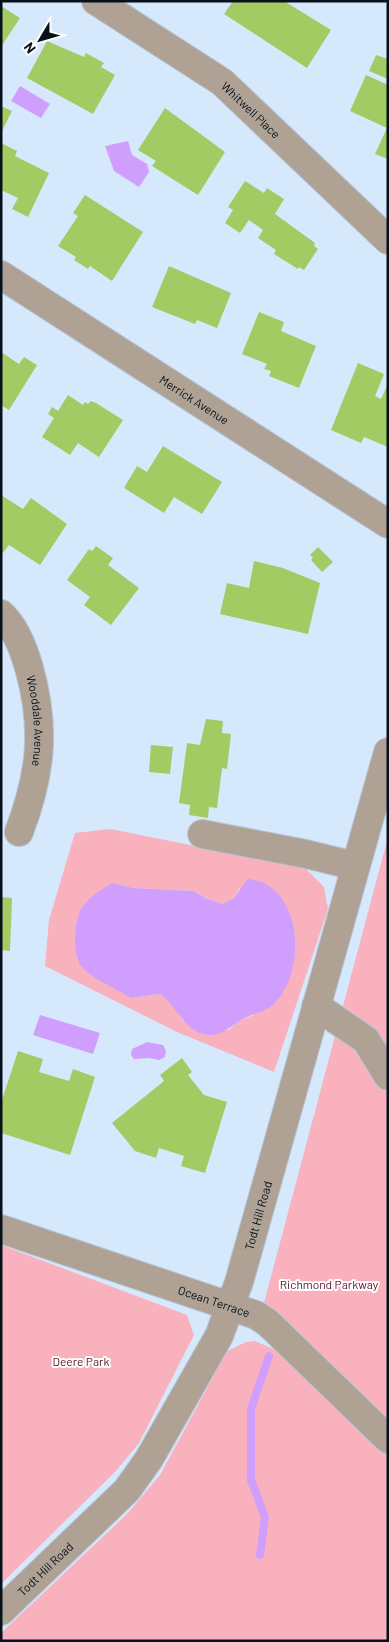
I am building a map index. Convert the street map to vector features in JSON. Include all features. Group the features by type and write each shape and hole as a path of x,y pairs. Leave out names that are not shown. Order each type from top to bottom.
{"street":[{"name":"Whitwell Place","path":"96,1 222,82 388,240"},
{"name":"Merrick Avenue","path":"1,275 388,524"},
{"name":"Wooddale Avenue","path":"1,614 8,621 25,654 37,695 41,735 38,771 31,802 20,832"},
{"name":"Todt Hill Road","path":"1,1611 128,1490 149,1459 219,1336 232,1306 388,752"},
{"path":"202,834 306,854 355,866"},
{"path":"316,1006 366,1040 388,1076"},
{"name":"Ocean Terrace","path":"1,1229 256,1315 268,1323 388,1439"}],"green space":[{"path":"110,829 305,868 324,887 328,909 274,1072 177,1032 45,966 49,920 75,833","holes":["112,883 134,888 194,891 205,898 222,904 233,899 240,888 254,1015 238,1021 229,1030 183,1021 171,1002 160,994 131,998 114,987"]},
{"name":"Richmond Parkway","path":"388,837 388,1422 264,1303"},
{"name":"Deere Park","path":"1,1245 187,1315 194,1335 139,1443 115,1472 1,1584"},
{"path":"255,1341 285,1354 388,1453 388,1641 1,1641 1,1633 128,1513 160,1475 227,1351 246,1342"}],"shaded area":[{"path":"20,86 50,104 41,118 11,101"},
{"path":"128,141 132,155 147,164 149,172 139,187 114,171 105,146"},
{"path":"248,879 266,884 278,894 287,908 293,924 294,958 291,975 275,1003 242,1019 221,1033 206,1035 200,1033 188,1025 160,994 131,998 86,971 79,962 75,937 79,913 89,900 112,883 134,888 194,891 205,898 222,904 233,899"},
{"path":"40,1015 100,1033 93,1054 33,1035"},
{"path":"147,1042 163,1045 166,1051 165,1057 159,1060 149,1058 134,1059 131,1055 132,1049"}],"building":[{"path":"233,1 284,1 331,30 307,68 224,14"},
{"path":"1,6 20,18 1,47"},
{"path":"47,41 84,57 86,53 104,63 101,67 115,75 93,114 27,78"},
{"path":"376,55 388,59 388,79 369,71"},
{"path":"366,75 388,85 388,159 375,154 387,128 350,111"},
{"path":"1,106 12,111 1,133"},
{"path":"165,108 225,152 198,195 152,166 156,161 138,150"},
{"path":"1,143 17,151 15,156 49,173 28,217 12,209 18,198 1,190"},
{"path":"245,181 264,193 267,188 284,199 275,214 315,243 314,246 318,249 304,270 299,267 298,269 274,254 276,250 258,238 263,230 249,220 240,233 225,223 233,210 228,207"},
{"path":"85,195 143,232 112,281 90,266 88,269 74,260 76,257 58,246 78,216 73,213"},
{"path":"169,266 231,293 217,328 197,320 195,324 152,307"},
{"path":"259,312 284,322 281,331 316,346 299,388 269,376 271,371 264,369 267,364 242,354"},
{"path":"1,352 19,364 24,357 37,365 9,410 1,405"},
{"path":"358,363 384,374 375,396 381,399 388,384 388,447 364,437 361,443 331,430"},
{"path":"68,395 83,405 85,402 88,404 91,401 96,403 123,420 99,457 78,443 70,455 42,437 54,418 48,414 52,407 58,411"},
{"path":"163,446 222,482 202,514 174,497 164,513 124,488 137,466 147,472"},
{"path":"1,495 23,509 31,498 67,524 40,565 9,545 3,553 1,552"},
{"path":"96,546 113,558 108,565 139,588 111,625 84,605 90,597 67,580 89,549 92,551"},
{"path":"318,547 333,562 322,572 311,560 313,558 310,555"},
{"path":"254,561 283,568 320,583 308,634 220,614 227,583 249,588"},
{"path":"206,719 223,721 222,733 231,734 227,769 222,768 217,808 209,807 208,818 189,815 190,805 179,803 187,743 200,745"},
{"path":"151,745 173,747 170,774 149,772"},
{"path":"1,897 12,898 10,951 1,950"},
{"path":"18,1051 43,1059 39,1072 69,1081 73,1069 95,1077 70,1155 1,1133 1,1103"},
{"path":"182,1058 192,1072 188,1075 204,1095 227,1102 205,1173 181,1166 184,1156 159,1148 156,1158 135,1151 112,1123 164,1081 160,1075"}],"waterway":[{"path":"260,1555 265,1517 251,1480 251,1409 269,1356"}]}
